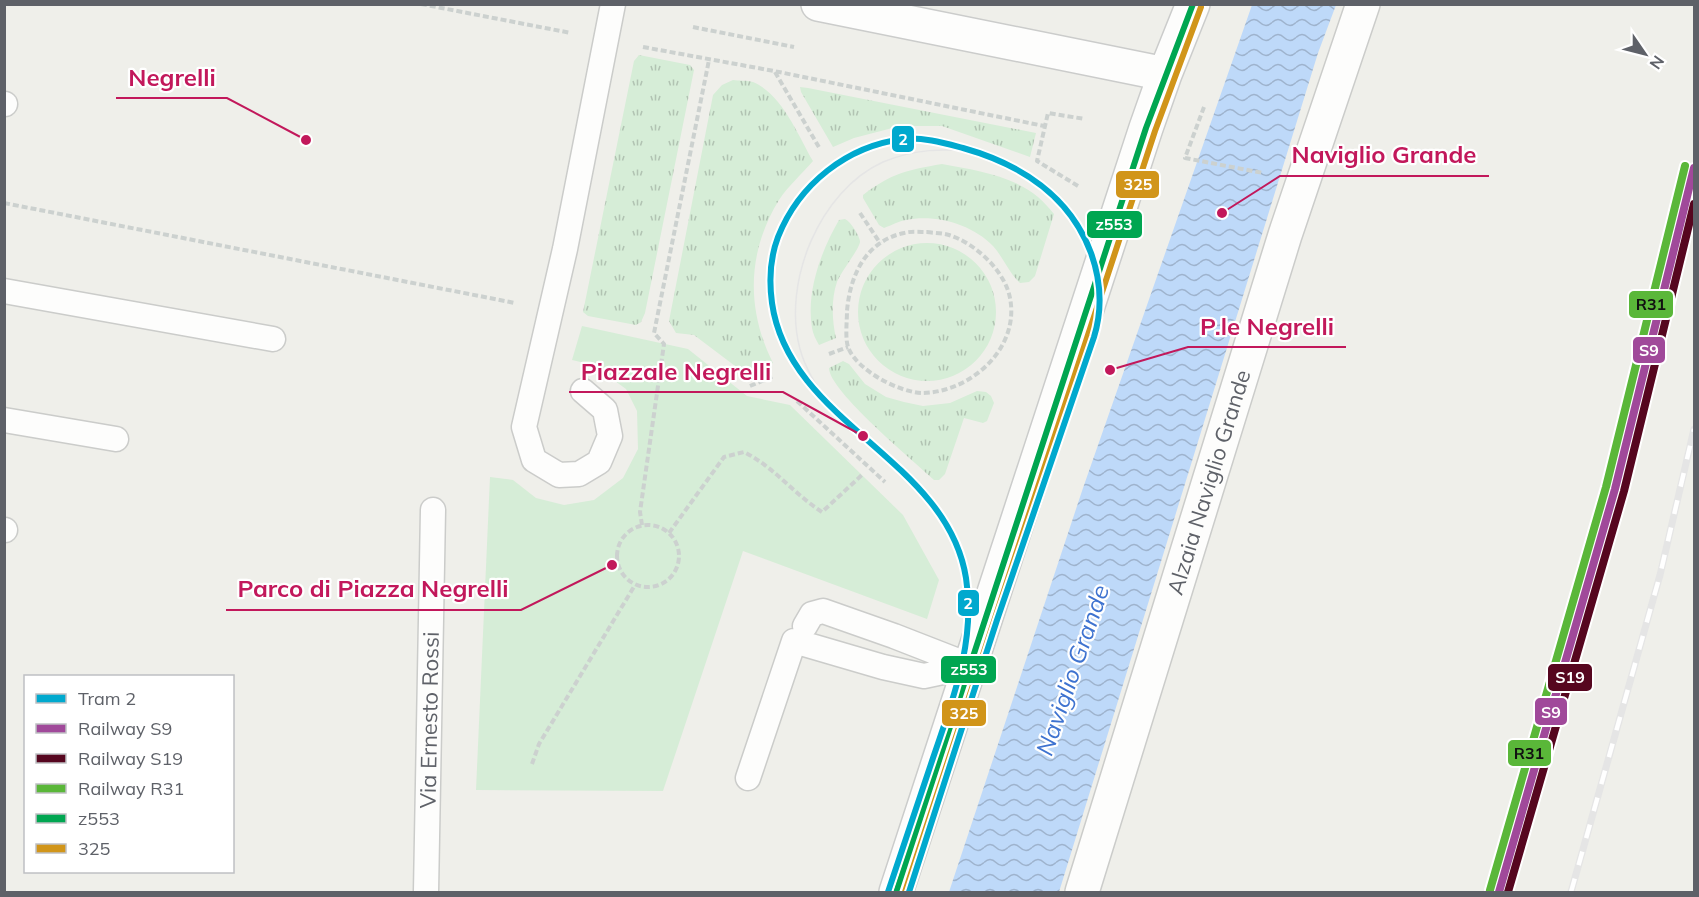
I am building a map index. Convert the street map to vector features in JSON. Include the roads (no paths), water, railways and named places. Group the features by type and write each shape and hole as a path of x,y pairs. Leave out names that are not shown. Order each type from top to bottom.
{"street":[{"path":"818,4 1165,74"},
{"path":"896,892 1165,74 1193,4"},
{"name":"Alzaia Naviglio Grande","path":"1082,892 1285,235 1363,4"}],"lane":[{"path":"583,392 605,410 610,436 599,462 579,474 559,475 534,460 524,427 552,310 613,4"},
{"path":"4,291 273,339"},
{"path":"4,420 116,439"},
{"name":"Via Ernesto Rossi","path":"426,892 433,510"},
{"path":"805,626 812,614 823,611 971,666"},
{"path":"748,778 794,640 883,667 924,676 971,666"}],"water":[{"path":"1252,5 1336,5 1318,53 1059,892 949,892 1083,488"}],"tram line":[{"name":"2","path":"888,892 961,670 968,624 966,578 953,537 930,501 901,470 836,412 807,380 784,345 772,303 770,278 773,253 778,237 787,218 812,185 844,159 863,150 882,143 911,139 941,142 1004,163 1023,173 1056,199 1082,233 1091,253 1099,284 1100,305 1094,337 997,620 909,892"},
{"path":"831,405 805,365 796,323 796,296 801,268 824,217 840,194 860,176 883,162 906,154 929,151 977,152"}],"railway":[{"path":"1571,892 1660,575 1694,429"}],"rail line":[{"name":"R31","path":"1490,890 1606,487 1685,166"},
{"name":"S9","path":"1499,892 1615,489 1694,168"},
{"name":"S19","path":"1508,892 1624,491 1694,204"}],"place":[{"name":"Negrelli","path":"306,140"},
{"name":"Naviglio Grande","path":"1222,213"},
{"name":"P.le Negrelli","path":"1110,370"},
{"name":"Piazzale Negrelli","path":"863,436"},
{"name":"Parco di Piazza Negrelli","path":"612,565"}]}
